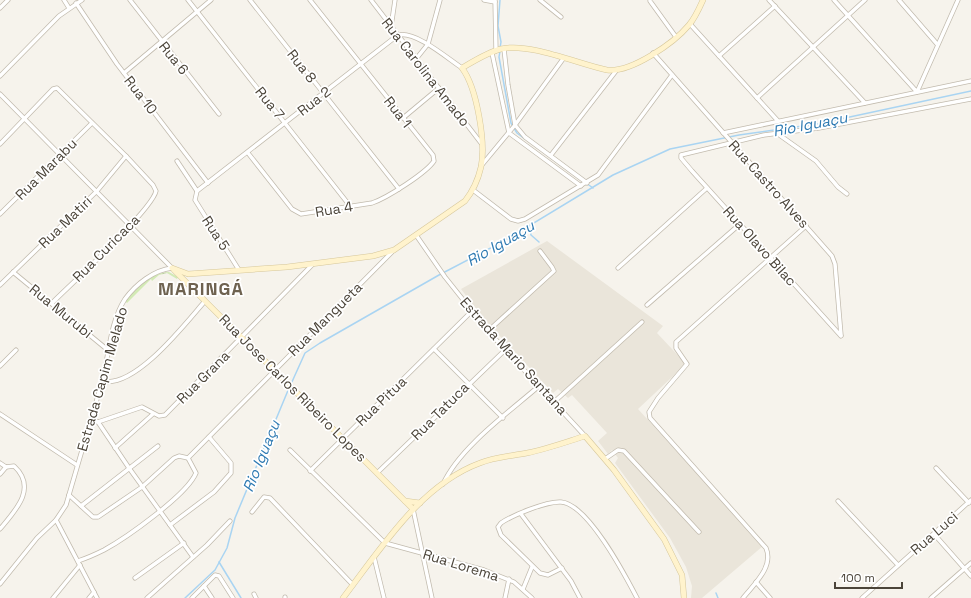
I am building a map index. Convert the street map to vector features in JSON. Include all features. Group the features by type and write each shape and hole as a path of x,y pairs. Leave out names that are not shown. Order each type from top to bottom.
{"street":[{"path":"0,8 8,0"},
{"path":"64,0 69,8"},
{"path":"0,76 49,25 69,8 82,0"},
{"name":"Rua 6","path":"130,0 160,41 219,114"},
{"name":"Rua 7","path":"188,0 350,206"},
{"path":"124,73 160,41 211,0"},
{"name":"Rua 8","path":"250,0 399,189"},
{"name":"Rua 1","path":"310,0 433,155 434,160"},
{"name":"Rua Carolina Amado","path":"371,0 481,143"},
{"path":"392,27 395,0"},
{"path":"416,59 428,44 440,0"},
{"path":"484,0 495,1 498,50 512,128 584,184"},
{"path":"540,0 561,17"},
{"path":"462,68 498,50 521,48 597,68 616,71 633,65 676,37 690,24 702,0"},
{"path":"769,0 865,103"},
{"path":"834,0 917,92"},
{"path":"757,98 864,0"},
{"path":"899,0 904,2 937,44"},
{"path":"917,92 937,44 958,0"},
{"path":"650,1 676,37"},
{"name":"Rua 10","path":"76,3 124,73 208,183"},
{"path":"719,56 775,6"},
{"path":"690,24 778,120"},
{"path":"0,94 172,268 188,274 313,264 373,256 394,250 458,207 473,190 481,166 481,143 476,104 472,85 462,68 428,44 410,35 398,35"},
{"name":"Rua 2","path":"194,196 197,191 248,153 398,35"},
{"path":"498,50 508,85 512,128 551,155 584,184"},
{"name":"Rua Castro Alves","path":"653,53 825,246 835,264 841,336"},
{"path":"481,166 512,128 563,59"},
{"path":"551,155 616,71"},
{"path":"473,190 512,219 518,222 525,220 598,175 672,75"},
{"path":"724,134 778,120 971,81"},
{"path":"0,144 55,88 59,89 126,156"},
{"path":"403,118 439,88"},
{"path":"732,142 764,135 819,128 971,99"},
{"name":"Rua Marabu","path":"0,214 92,123"},
{"path":"778,134 816,161 838,187 847,194"},
{"name":"Rua Olavo Bilac","path":"732,142 681,155 681,158 841,336"},
{"name":"Rua 4","path":"248,153 292,209 297,213 308,213 372,203 382,200 399,189 434,160"},
{"name":"Rua Matiri","path":"0,285 97,191 126,156"},
{"name":"Rua Curicaca","path":"52,303 130,225 152,200 156,191 153,185 126,156"},
{"path":"177,160 197,191"},
{"path":"618,268 707,188"},
{"name":"Rua 5","path":"194,196 195,200 239,270"},
{"path":"647,305 740,224"},
{"path":"743,598 756,582 768,562 766,548 649,415 650,408 687,364 674,345 676,342 806,226"},
{"name":"Estrada Mario Santana","path":"416,235 445,277 488,331 585,436"},
{"name":"Rua Mangueta","path":"188,458 394,250"},
{"path":"488,331 552,273 552,267 540,251"},
{"name":"Rua Grana","path":"98,422 142,407 153,414 159,416 165,415 313,264"},
{"name":"Rua Jose Carlos Ribeiro Lopes","path":"172,268 243,337 413,509"},
{"name":"Estrada Capim Melado","path":"0,584 37,538 56,520 66,505 102,381 120,310 126,299 151,275 162,269 172,268"},
{"name":"Rua Murubi","path":"13,272 109,351"},
{"path":"102,381 109,382 139,369 152,360 205,301"},
{"name":"Rua Pitua","path":"310,471 472,311"},
{"path":"554,402 642,322"},
{"path":"434,349 502,418"},
{"path":"0,366 16,350"},
{"name":"Rua Tatuca","path":"377,473 468,383 504,350"},
{"path":"442,485 449,471 458,459 539,386"},
{"path":"0,414 77,465"},
{"path":"115,448 153,414"},
{"path":"90,420 98,422 142,487 193,556"},
{"path":"343,598 413,509 442,485 479,463 534,451 585,436 605,459 664,539 682,575 684,598"},
{"path":"170,525 214,492 231,473 231,463 209,437"},
{"path":"81,506 158,446"},
{"path":"290,450 385,543"},
{"path":"605,459 618,450 624,451 699,532"},
{"path":"53,598 79,563 109,546 160,510 194,479 196,473 188,458 179,456 174,458 142,487 98,517 93,517 69,495"},
{"path":"0,462 6,467"},
{"path":"0,474 6,467 14,466 20,471 24,488 20,505 0,529"},
{"path":"936,468 970,502"},
{"path":"252,512 264,497 270,498 353,585"},
{"path":"405,501 420,503"},
{"path":"838,501 898,565"},
{"path":"562,568 544,575 532,567 501,535 498,527 501,523 548,504 561,502 572,505 584,514 614,558 637,598"},
{"name":"Rua Luci","path":"862,598 970,502"},
{"path":"413,509 432,598"},
{"path":"521,514 562,568 580,598"},
{"path":"56,520 97,598"},
{"path":"147,598 230,521"},
{"path":"934,534 971,576"},
{"path":"135,578 184,543"},
{"name":"Rua Lorema","path":"385,543 484,570 509,579 523,589 531,598"},
{"path":"374,557 384,598"},
{"path":"931,598 971,563"},
{"path":"523,589 532,567"},
{"path":"192,598 212,577 217,575 234,598"},
{"path":"506,598 509,579"},
{"path":"756,582 770,598"},
{"path":"204,586 212,598"},
{"path":"89,598 94,592"}],"shaded area":[{"path":"547,241 663,326 657,333 686,364 638,409 763,546 702,598 691,598 692,586 686,567 670,538 615,463 618,458 612,450 608,454 598,441 607,433 572,395 568,398 558,389 553,393 484,319 461,289"}],"green space":[{"path":"169,272 178,277 177,279 167,273 159,275 152,281 151,279 127,303 125,301 139,286 150,278 162,273"}],"waterway":[{"path":"500,0 498,26 501,42 500,48"},
{"path":"500,51 499,57 511,123 517,133 525,139"},
{"name":"Rio Iguaçu","path":"291,384 305,353 320,343 439,275 504,241 613,175 670,149 739,135 817,124 971,91"},
{"path":"547,155 593,188"},
{"path":"529,226 531,235 539,242"},
{"name":"Rio Iguaçu","path":"185,598 215,570 227,548 235,518 289,388"},
{"path":"219,562 241,598"},
{"path":"716,593 718,598"}],"district":[{"name":"MARINGÁ","path":"201,288"}]}
